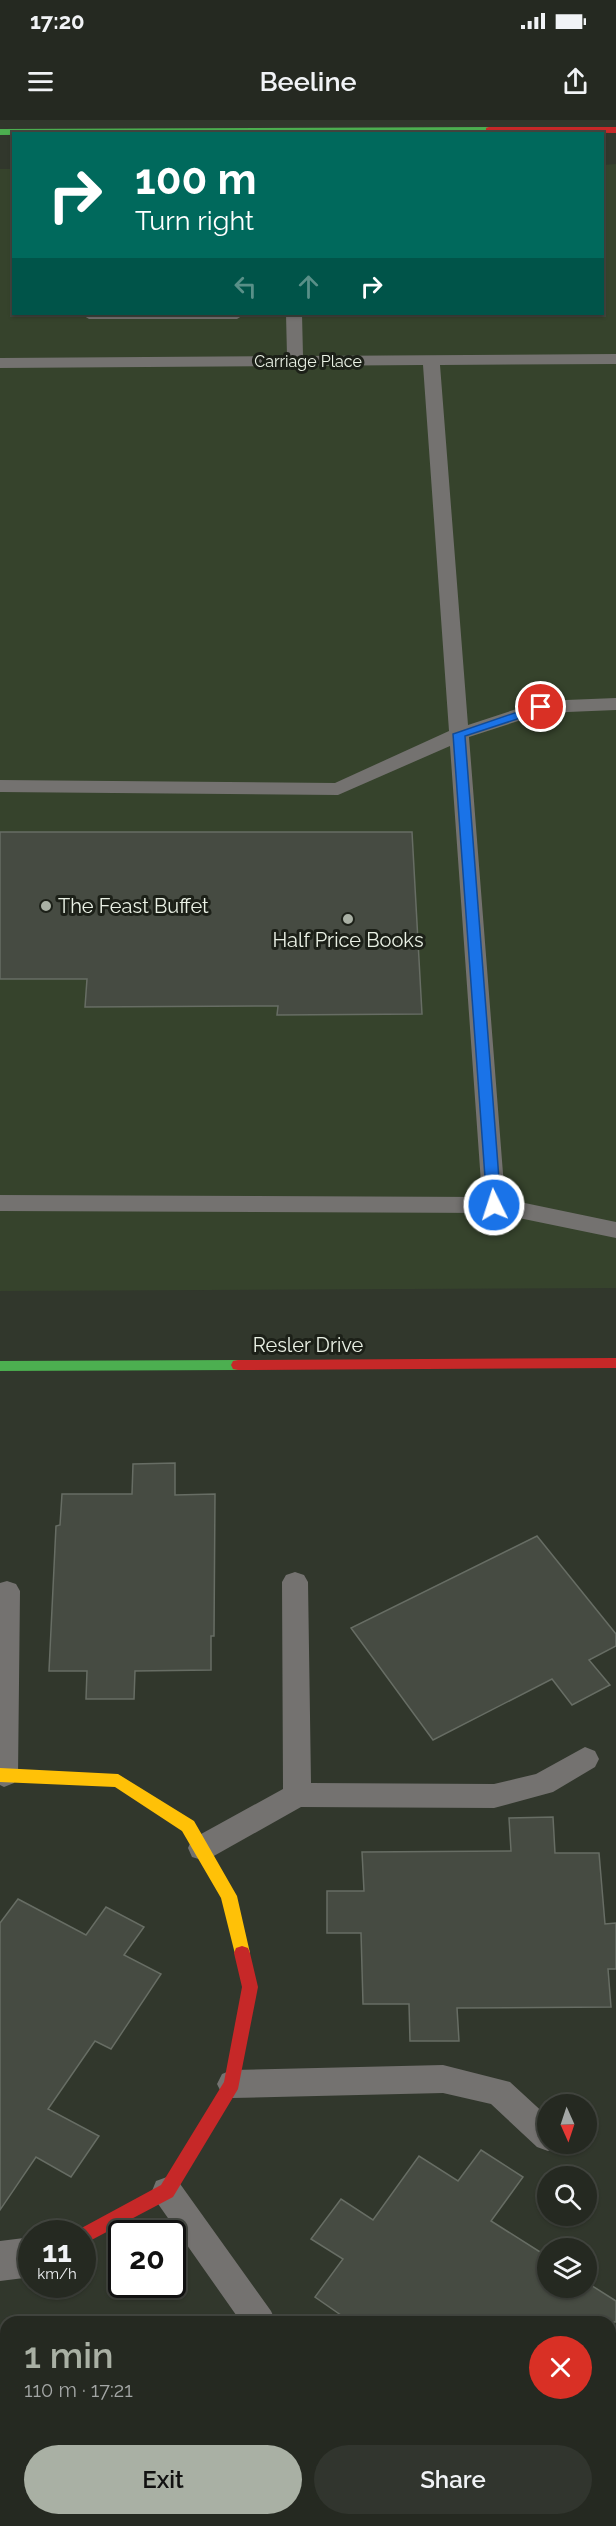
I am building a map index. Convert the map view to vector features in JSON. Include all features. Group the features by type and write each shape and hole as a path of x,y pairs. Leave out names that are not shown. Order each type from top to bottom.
{"street":[{"path":"0,132 616,130"},
{"name":"Resler Drive","path":"0,1366 616,1363"},
{"path":"2,1775 118,1781 189,1826 229,1896 250,1987 232,2084 167,2191 96,2229"},
{"path":"0,2261 18,2259"}],"lane":[{"path":"294,315 295,361"},
{"name":"Carriage Place","path":"0,363 616,359"},
{"path":"431,360 494,1205"},
{"path":"0,786 339,789 459,734 541,707 616,704"},
{"path":"0,1203 494,1205 616,1230"},
{"path":"295,1582 297,1795"},
{"path":"2,1775 8,1591"},
{"path":"202,1848 297,1795 494,1796 543,1784 585,1759"},
{"path":"232,2084 443,2079 499,2092 537,2128"},
{"path":"167,2191 256,2316"}],"shaded area":[{"path":"616,164 616,1288 0,1291 0,169 12,169 12,315 604,315 604,165"}],"building":[{"path":"0,832 412,832 422,1014 277,1015 278,1006 85,1007 87,979 0,979"},
{"path":"175,1463 175,1495 215,1494 214,1636 211,1636 211,1670 135,1671 134,1699 86,1699 87,1671 49,1671 56,1526 60,1525 62,1494 132,1494 133,1464"},
{"path":"537,1536 616,1634 616,1646 589,1660 610,1685 572,1705 552,1679 433,1740 351,1628"},
{"path":"553,1817 555,1853 599,1853 605,1924 616,1923 616,1969 608,1969 611,2007 457,2008 459,2041 410,2041 409,2004 363,2004 361,1933 327,1933 327,1891 364,1891 362,1852 511,1851 509,1818"},
{"path":"18,1899 86,1935 106,1907 144,1927 124,1955 161,1974 111,2049 95,2041 48,2109 99,2136 71,2177 36,2157 0,2210 0,1923"},
{"path":"481,2150 523,2177 491,2221 537,2250 537,2298 597,2298 597,2289 616,2301 616,2316 342,2316 315,2297 343,2259 311,2239 341,2199 373,2220 419,2156 458,2181"}],"traffic: fast":[{"path":"0,132 489,130"},
{"path":"0,1366 238,1365"}],"traffic: slow":[{"path":"0,1775 118,1781 188,1826 229,1896 242,1953"}],"traffic: jam":[{"path":"489,130 616,130"},
{"path":"238,1365 616,1363"},
{"path":"96,2229 167,2191 232,2084 250,1987 242,1953"}],"place":[{"name":"The Feast Buffet","path":"46,906"},
{"name":"Half Price Books","path":"348,919"}],"route":[{"path":"494,1205 459,734 541,707"}]}
